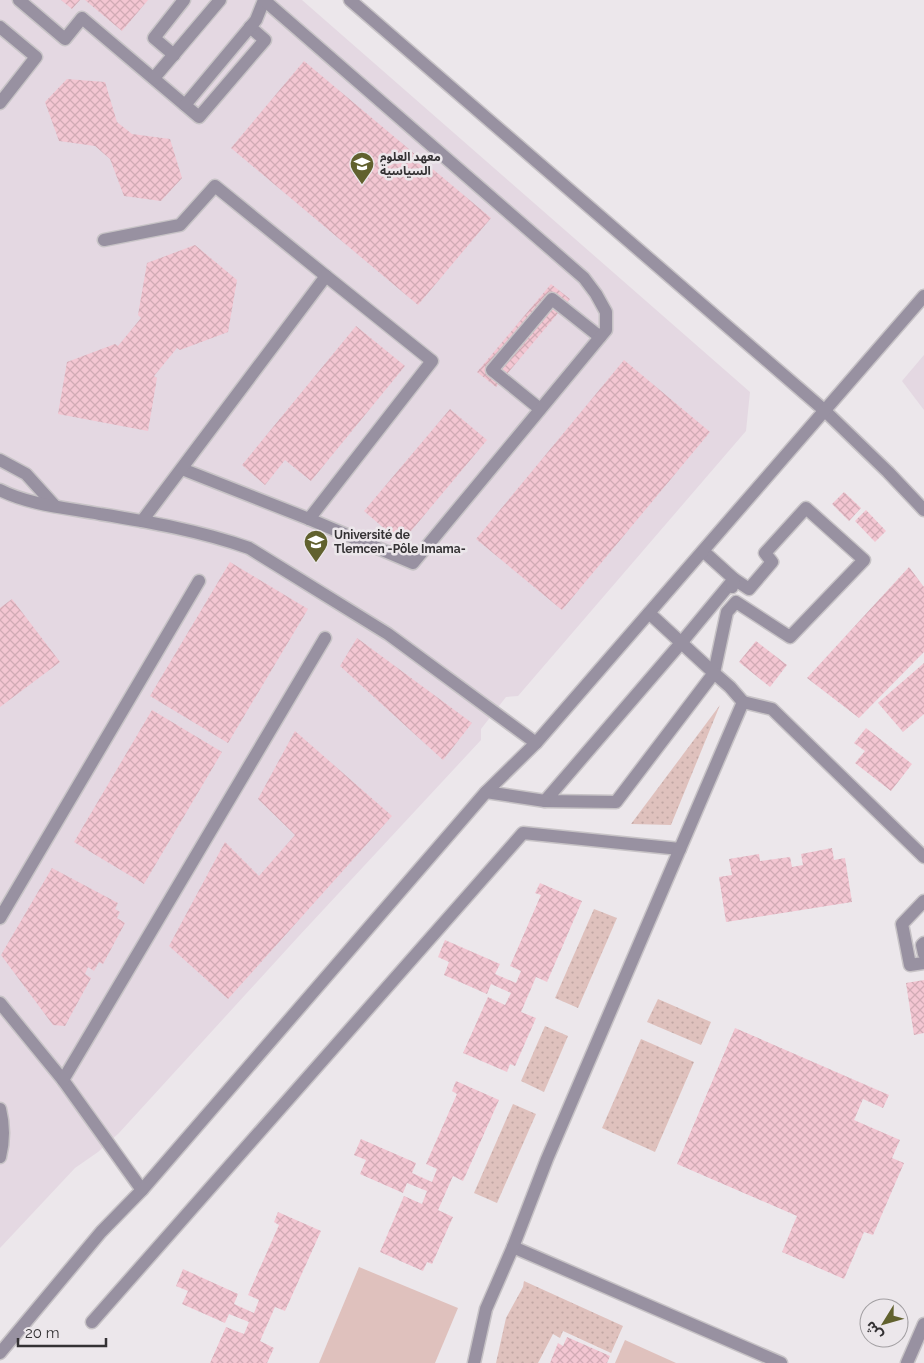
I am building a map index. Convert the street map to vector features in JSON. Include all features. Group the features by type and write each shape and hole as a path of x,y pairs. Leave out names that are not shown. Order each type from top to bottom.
{"street":[{"path":"19,0 65,39 82,18 199,117 265,40 250,27"},
{"path":"174,55 154,38 184,0"},
{"path":"154,78 220,0"},
{"path":"182,469 413,563 606,330 606,312 584,278 264,0 256,20 186,105"},
{"path":"350,0 824,410 924,510"},
{"path":"0,27 36,57 0,103"},
{"path":"104,240 180,226 215,186 432,361 310,520"},
{"path":"142,521 326,276"},
{"path":"0,1353 101,1232 142,1190 486,792 536,743 924,296"},
{"path":"540,410 492,370 552,299 600,337"},
{"path":"0,460 26,474 55,506"},
{"path":"0,490 13,497 142,521 224,539 249,548 388,634 536,743"},
{"path":"703,551 749,589 772,562 765,553 806,508 864,560 790,637 736,602 727,612"},
{"path":"486,792 545,801 616,802 714,673 734,578"},
{"path":"545,801 681,643 734,578"},
{"path":"0,918 199,581"},
{"path":"649,613 730,687 743,702 772,709 924,856"},
{"path":"63,1080 325,638"},
{"path":"474,1363 486,1309 513,1247 547,1158 743,702"},
{"path":"92,1322 523,833 680,849"},
{"path":"924,902 902,924 910,965 924,964"},
{"path":"924,943 922,945 924,954"},
{"path":"0,1003 63,1080 142,1190"},
{"path":"0,1109 3,1131 0,1157"},
{"path":"513,1247 781,1363"},
{"path":"907,1363 924,1324"}],"shaded area":[{"name":"Université de Tlemcen -Pôle Imama-","path":"0,0 302,0 750,392 746,431 518,696 506,697 481,729 481,740 119,1133 98,1152 75,1168 0,1248"},
{"path":"924,355 924,410 902,381"},
{"path":"720,705 671,825 631,824"},
{"path":"594,909 617,918 578,1008 555,998"},
{"path":"658,999 711,1022 701,1045 647,1022"},
{"path":"545,1026 568,1036 544,1092 521,1081"},
{"path":"641,1039 694,1062 655,1152 602,1128"},
{"path":"513,1104 536,1114 497,1203 474,1193"},
{"path":"359,1267 458,1308 435,1363 319,1363"},
{"path":"524,1281 623,1326 611,1353 563,1331 560,1338 553,1334 538,1363 496,1363 506,1318 523,1287"},
{"path":"625,1340 676,1363 615,1363"}],"building":[{"path":"61,0 80,0 72,9"},
{"path":"85,0 148,0 122,31"},
{"path":"304,61 491,218 418,305 231,148"},
{"path":"67,79 105,82 117,122 132,134 170,139 182,178 161,201 124,196 110,159 95,146 59,141 45,102"},
{"path":"195,245 237,280 228,332 180,350 177,348 154,376 157,378 148,431 58,414 67,362 115,344 118,346 141,318 138,315 147,263"},
{"path":"551,284 570,299 496,387 477,372"},
{"path":"356,326 405,366 311,481 285,460 265,485 242,465"},
{"path":"624,360 710,432 562,610 476,539"},
{"path":"450,409 487,440 401,543 364,511"},
{"path":"844,492 861,508 849,521 832,504"},
{"path":"866,510 886,531 875,542 855,521"},
{"path":"230,562 308,609 228,743 150,696"},
{"path":"909,567 924,587 924,652 859,718 807,678"},
{"path":"12,599 60,662 0,707 0,608"},
{"path":"357,638 472,723 443,760 340,666"},
{"path":"756,641 787,665 770,687 739,662"},
{"path":"924,663 924,714 903,732 878,703"},
{"path":"152,710 222,752 144,884 74,842"},
{"path":"866,728 912,764 891,791 855,763 865,751 854,743"},
{"path":"295,731 392,816 228,999 169,946 225,842 259,876 295,835 258,799"},
{"path":"832,848 834,860 845,858 852,902 726,922 719,877 732,875 729,859 759,854 760,861 790,857 792,867 803,865 801,854"},
{"path":"52,868 118,903 115,909 120,912 117,918 125,923 103,964 99,962 94,971 88,967 85,974 91,978 65,1026 53,1025 1,955"},
{"path":"540,883 582,901 547,982 536,977 521,1012 536,1018 515,1066 510,1064 507,1072 463,1053 488,997 505,1005 511,993 491,984 487,994 444,975 449,962 438,957 445,940 500,964 495,974 516,983 521,971 510,966 541,895 535,893"},
{"path":"924,980 924,1033 914,1035 906,983"},
{"path":"735,1028 889,1095 883,1108 863,1099 854,1120 900,1140 892,1158 904,1163 873,1235 864,1232 844,1279 782,1252 797,1216 677,1164"},
{"path":"456,1081 499,1100 463,1181 453,1176 438,1210 453,1217 432,1264 427,1262 423,1271 380,1252 404,1196 422,1204 427,1191 407,1183 403,1193 360,1174 366,1160 354,1155 361,1139 416,1163 412,1173 432,1182 437,1169 426,1164 457,1094 452,1091"},
{"path":"278,1212 321,1231 285,1311 275,1307 260,1341 274,1348 267,1363 210,1363 226,1327 244,1334 249,1322 229,1314 225,1323 182,1304 188,1291 176,1286 183,1269 238,1294 234,1304 254,1313 259,1300 248,1295 279,1225 274,1222"},
{"path":"567,1337 610,1356 607,1363 550,1363 558,1343 563,1346"}],"place":[{"name":"معهد العلوم السياسية","path":"362,185"},
{"name":"Université de Tlemcen -Pôle Imama-","path":"316,563"}]}
